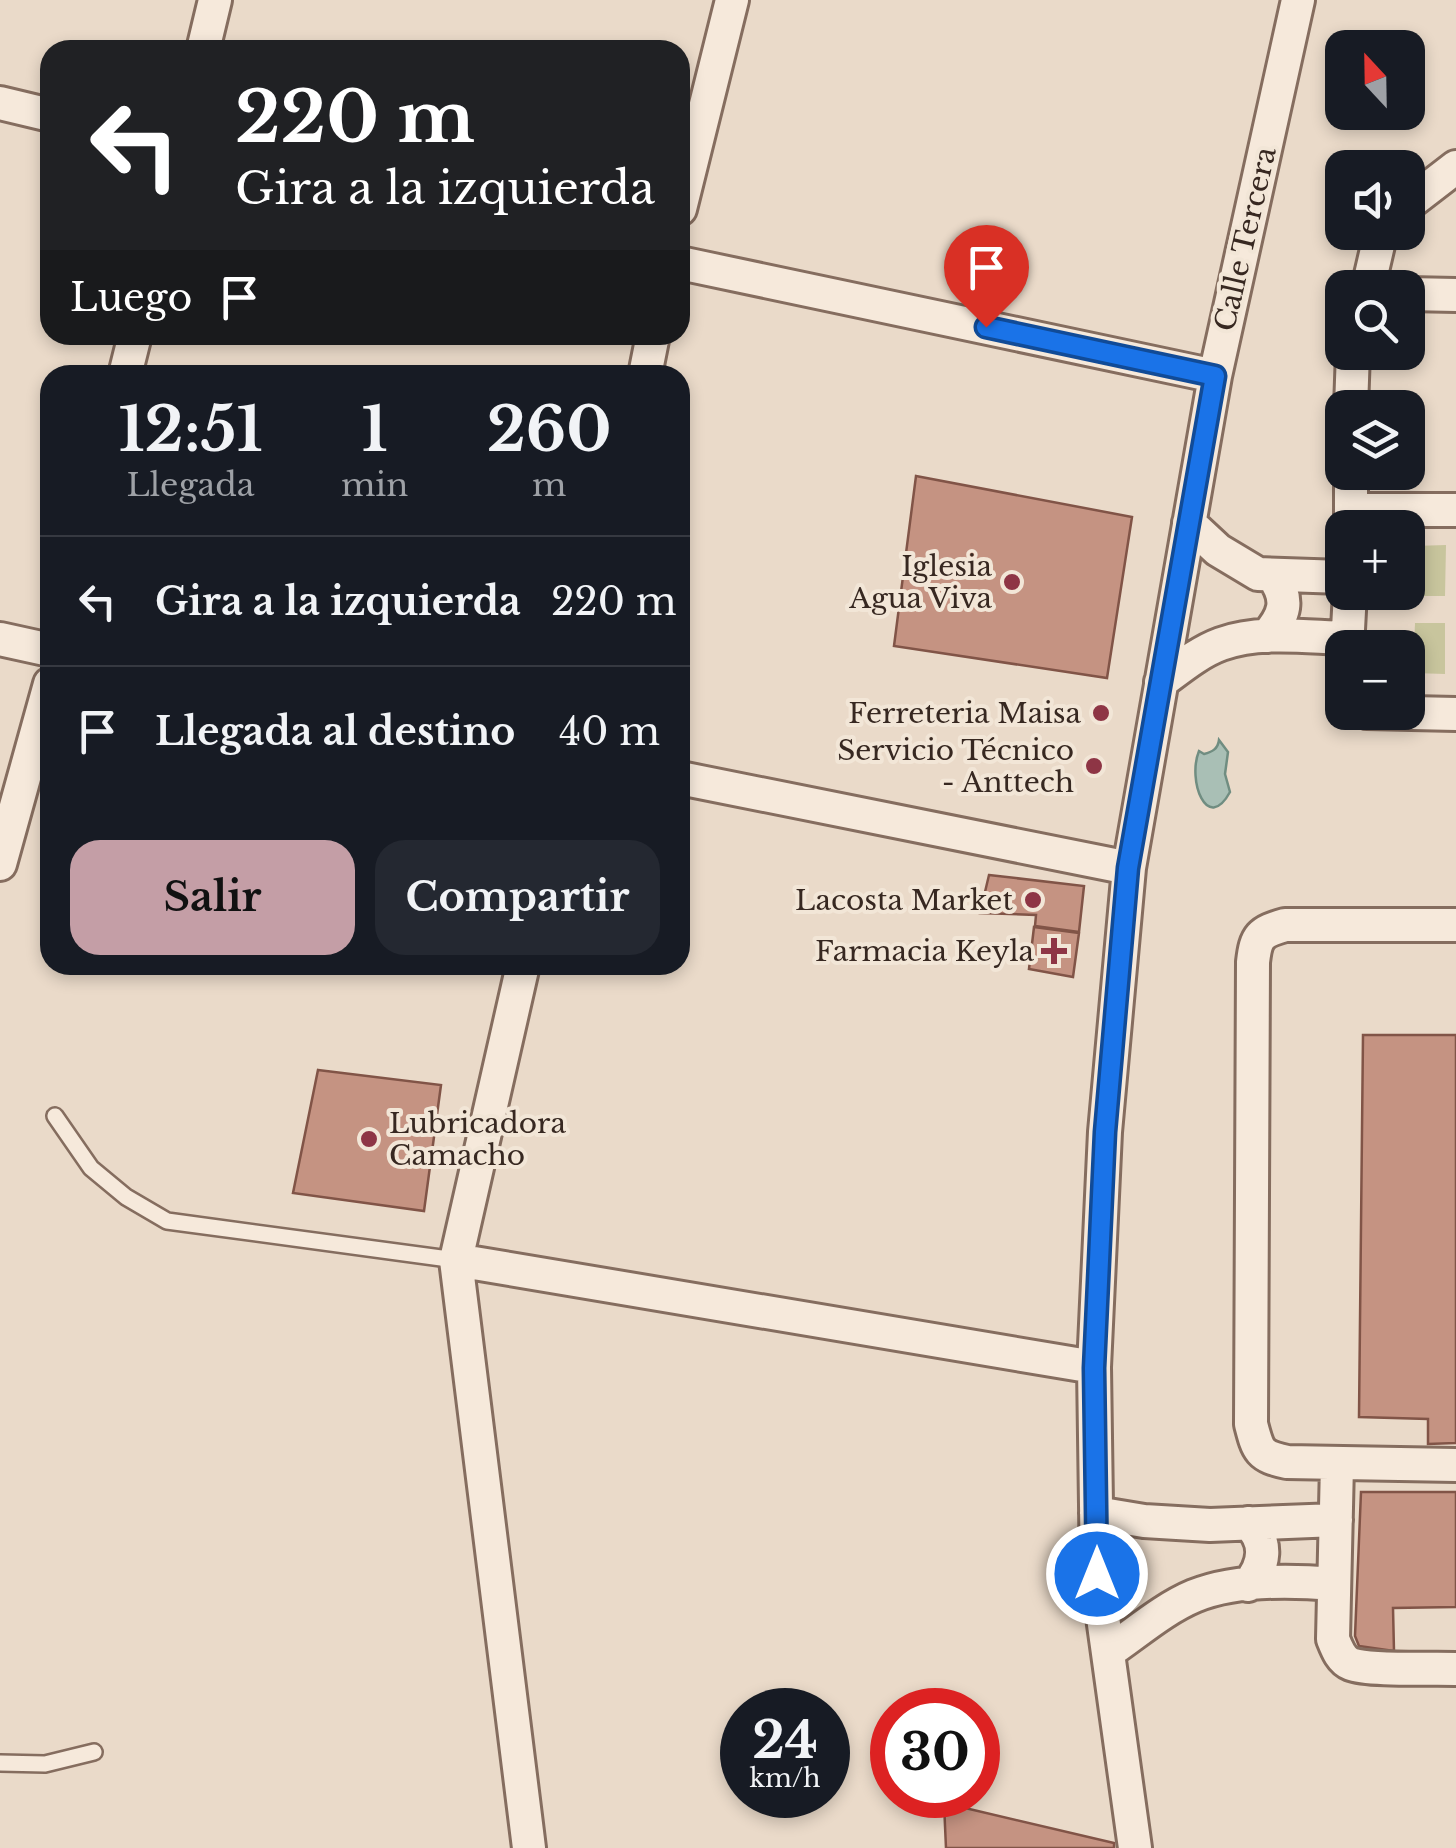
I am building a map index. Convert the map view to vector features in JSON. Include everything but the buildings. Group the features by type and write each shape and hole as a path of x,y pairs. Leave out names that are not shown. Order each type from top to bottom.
{"street":[{"path":"205,40 215,0"},
{"path":"690,169 732,0"},
{"name":"Calle Tercera","path":"1136,1848 1097,1574 1094,1368 1105,1132 1128,868 1215,376 1298,0"},
{"path":"0,103 40,113"},
{"path":"1425,191 1456,167"},
{"path":"690,265 1215,376"},
{"path":"1425,294 1456,295"},
{"path":"1425,513 1456,510"},
{"path":"1189,522 1218,550 1258,574 1325,577"},
{"path":"1267,636 1284,609 1282,588 1273,576"},
{"path":"1161,682 1221,644 1248,637 1325,641"},
{"path":"0,639 40,648"},
{"path":"1425,713 1456,714"},
{"path":"0,864 40,720"},
{"path":"690,780 1128,868"},
{"path":"1456,924 1285,925 1266,931 1255,943 1251,1424 1257,1447 1267,1458 1287,1462 1456,1466"},
{"path":"521,975 456,1260 530,1848"},
{"path":"456,1260 1094,1368"},
{"path":"1337,1464 1334,1639 1338,1653 1350,1664 1367,1667 1456,1669"},
{"path":"1096,1513 1210,1525 1336,1520"},
{"path":"1248,1523 1261,1539 1263,1550 1257,1574 1248,1585"},
{"path":"1108,1652 1193,1596 1248,1585 1301,1581 1334,1584"}],"lane":[{"path":"55,1116 92,1168 126,1197 167,1221 456,1260"},
{"path":"0,1764 45,1764 94,1752"}],"shaded area":[{"path":"1446,545 1445,596 1425,596 1425,546"},
{"path":"1415,623 1445,623 1445,674 1425,673 1425,630 1415,630"},
{"path":"1219,740 1228,752 1225,774 1230,792 1214,807 1201,798 1196,763 1199,751 1212,751"}],"place":[{"name":"Iglesia Agua Viva","path":"1012,582"},
{"name":"Ferreteria Maisa","path":"1101,713"},
{"name":"Servicio Técnico - Anttech","path":"1094,766"},
{"name":"Lacosta Market","path":"1033,900"},
{"name":"Farmacia Keyla","path":"1054,951"},
{"name":"Lubricadora Camacho","path":"369,1139"}],"route":[{"path":"986,327 1215,376 1128,868 1105,1132 1094,1368 1097,1574"}]}
